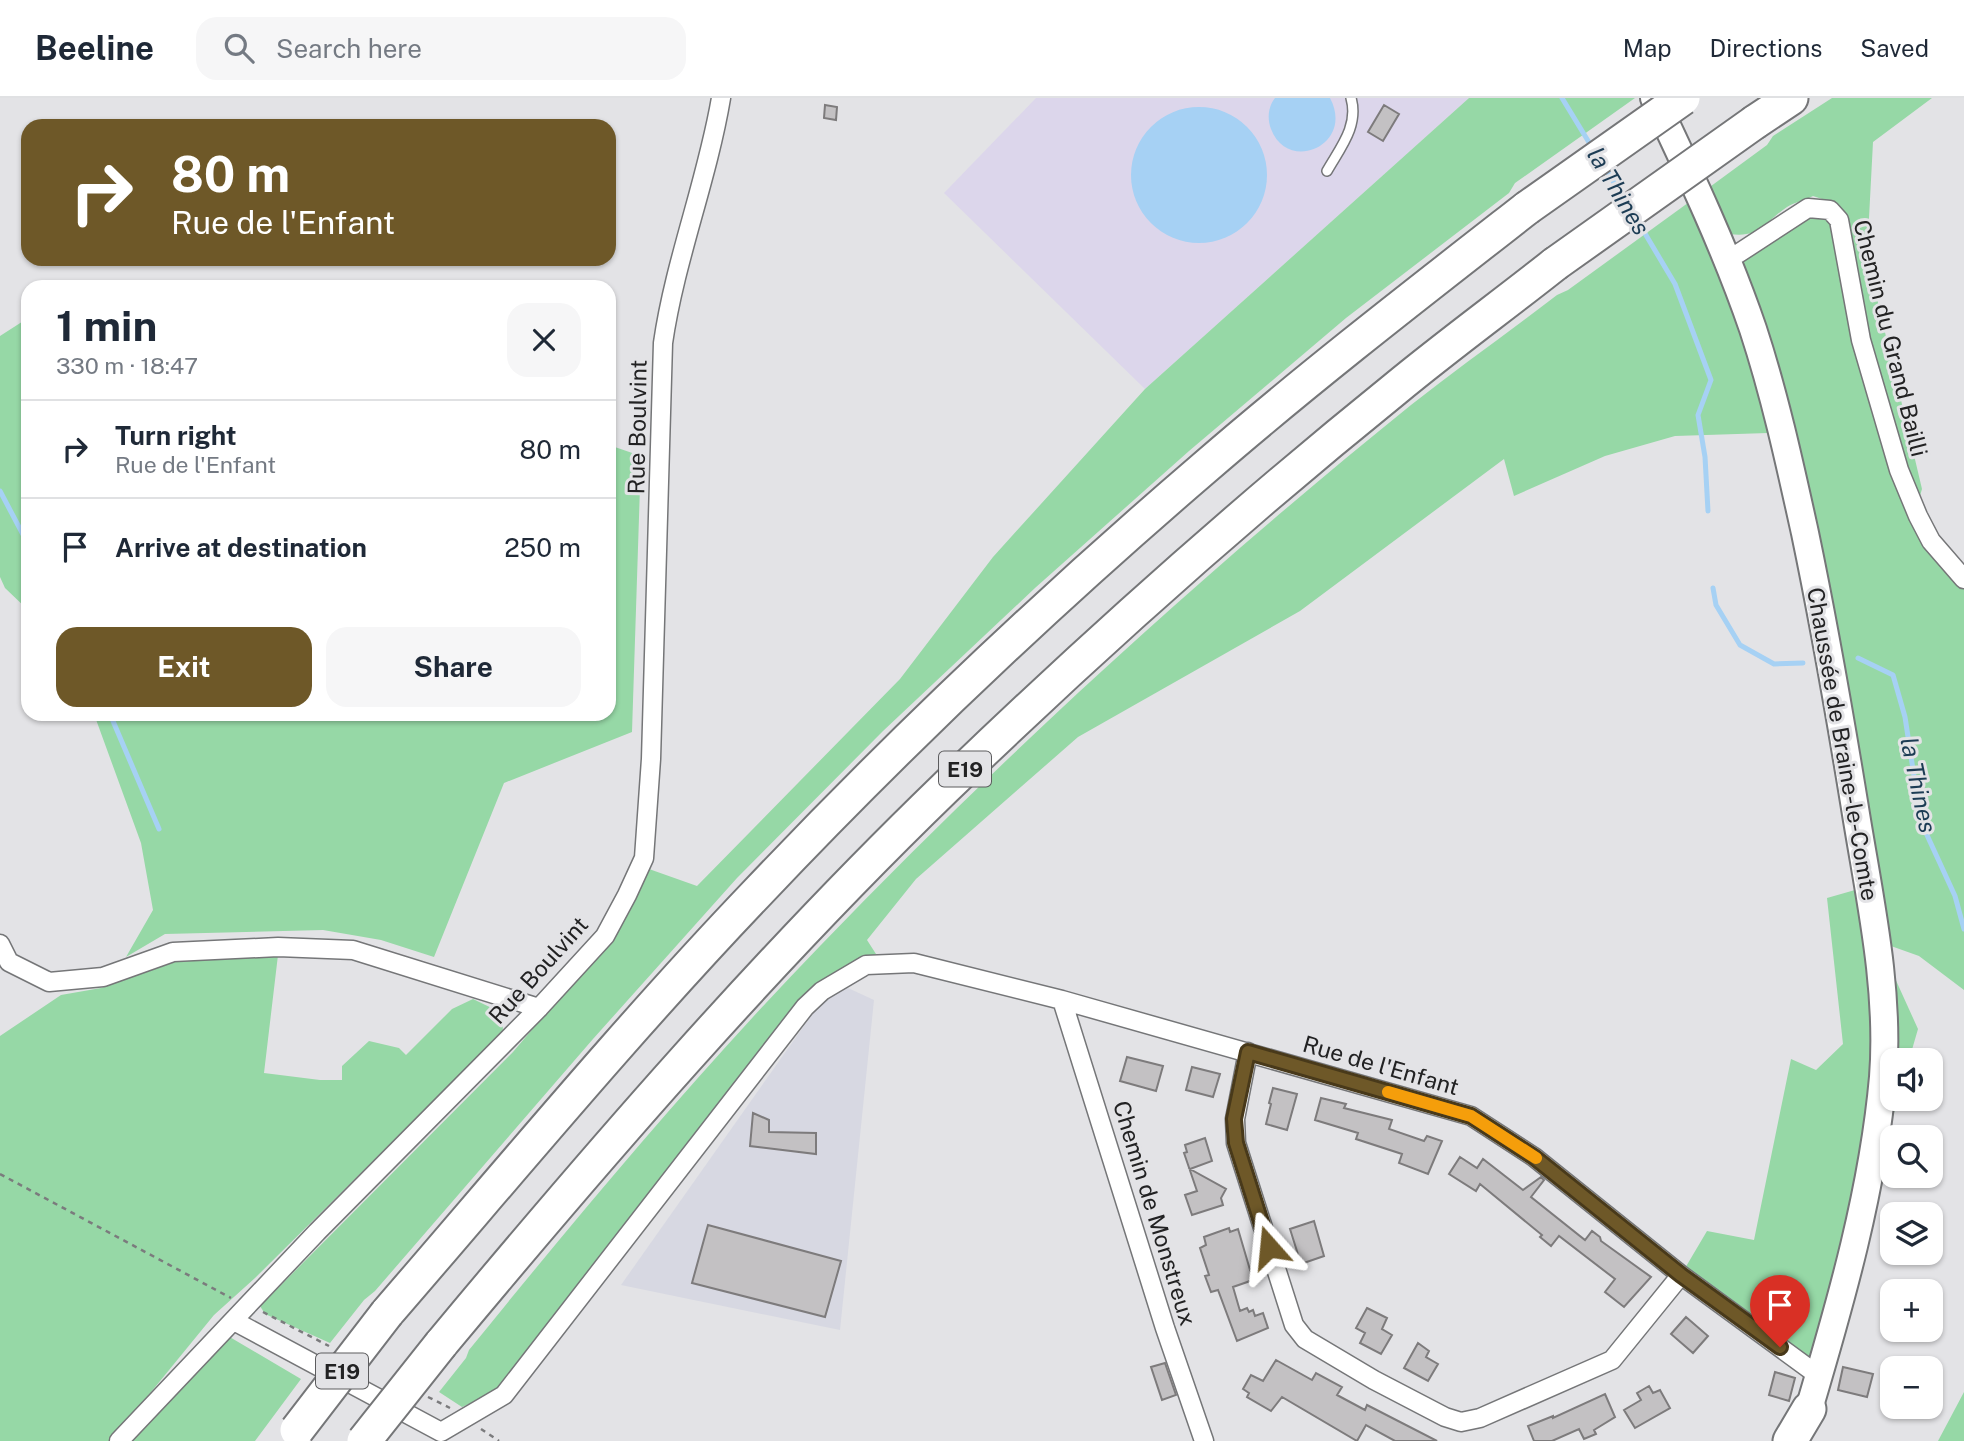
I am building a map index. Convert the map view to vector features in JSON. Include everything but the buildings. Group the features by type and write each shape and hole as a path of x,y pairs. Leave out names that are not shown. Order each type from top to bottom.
{"highway":[{"name":"E19","path":"292,1435 387,1313 611,1053 756,894 899,749 1049,606 1203,469 1362,337 1527,208 1683,98"},
{"name":"E19","path":"364,1441 530,1238 800,936 943,790 1090,651 1243,515 1396,387 1555,264 1791,98"},
{"name":"Chaussée de Braine-le-Comte","path":"1790,1441 1809,1409"},
{"name":"Chaussée de Braine-le-Comte","path":"1802,1441 1809,1409"}],"main road":[{"name":"Chaussée de Braine-le-Comte","path":"1654,98 1726,258 1753,331 1777,409 1837,696 1877,943 1884,1021 1883,1075 1874,1148 1849,1269 1809,1409"}],"street":[{"name":"Rue Boulvint","path":"119,1441 317,1232 539,1008 605,936 644,858 652,745 663,343 669,305 701,190 721,98"},
{"name":"Chemin du Grand Bailli","path":"1726,258 1808,208 1830,210 1839,220 1861,340 1899,470 1917,516 1931,541 1964,579"},
{"path":"0,944 9,962 49,982 103,977 173,952 278,947 354,950 539,1008"},
{"name":"Rue de l'Enfant","path":"443,1436 504,1395 805,1007 822,991 866,965 914,963 1062,1000 1471,1116 1534,1157 1681,1275 1819,1376"},
{"name":"Chemin de Monstreux","path":"1062,1000 1165,1328 1204,1441"},
{"path":"1248,1052 1234,1119 1236,1143 1294,1325 1305,1339 1421,1405 1461,1422 1480,1418 1612,1360 1681,1275"},
{"path":"234,1321 443,1436"}],"lane":[{"path":"1327,171 1354,124 1351,98"}],"path":[{"path":"0,1174 248,1306"}],"shaded area":[{"path":"1036,98 1469,98 1145,389 944,193"},
{"path":"835,982 874,1000 840,1330 621,1285"}],"green space":[{"path":"1469,98 1635,98 1515,183 1509,193 1346,318 1189,451 1035,588 883,731 737,878 593,1039 375,1291 364,1300 330,1343 265,1314 260,1306 513,1052 624,921 649,869 697,886 900,679 993,557 1145,389"},
{"path":"1832,98 1932,98 1873,142 1867,256 1922,489 1918,502 1899,470 1949,563 1964,577 1964,990 1919,956 1891,946 1768,433 1675,436 1605,456 1514,496 1504,459 1300,611 1078,737 916,879 867,940 876,954 824,980 520,1367 494,1393 462,1407 439,1392 466,1358 469,1350 597,1195 774,994 961,804 1107,666 1257,533 1411,405 1557,295 1568,290 1692,200 1726,258 1831,202 1813,196 1787,207 1756,231 1740,235 1729,234 1707,189 1767,145 1773,136"},
{"path":"21,322 21,603 5,588 0,577 0,336"},
{"path":"616,447 641,456 632,732 504,783 434,957 381,940 323,930 165,934 126,957 153,910 141,843 97,721 616,721"},
{"path":"1855,890 1918,1029 1912,1048 1880,1048 1880,1111 1895,1111 1891,1125 1880,1125 1880,1162 1819,1376 1681,1275 1707,1231 1754,1240 1791,1059 1816,1070 1843,1044 1827,898"},
{"path":"278,955 264,1073 342,1080 342,1066 369,1041 399,1048 406,1055 452,1009 473,999 502,1013 503,1032 255,1278 214,1315 111,1441 0,1441 0,1036 61,995 101,988 175,962"},
{"path":"228,1336 301,1379 255,1441 127,1441"},
{"path":"1964,1392 1964,1441 1938,1441"}],"water":[{"path":"1275,98 1330,98 1335,115 1334,129 1327,140 1316,148 1304,151 1291,150 1279,143 1269,121"},
{"path":"1199,107 1225,112 1247,127 1262,149 1267,175 1262,201 1247,223 1225,238 1199,243 1173,238 1151,223 1136,201 1131,175 1136,149 1151,127 1173,112"}],"waterway":[{"name":"la Thines","path":"1562,98 1593,149"},
{"name":"la Thines","path":"1604,166 1624,200"},
{"name":"la Thines","path":"1637,220 1675,284 1711,380 1698,415 1705,457 1708,511"},
{"path":"0,491 21,531"},
{"name":"la Thines","path":"1713,588 1716,605 1740,645 1774,664 1803,663"},
{"name":"la Thines","path":"1858,658 1893,675 1905,717 1921,822 1955,896 1964,929"},
{"path":"113,721 159,829"}],"slow traffic":[{"path":"1388,1092 1471,1116 1536,1158"}],"route":[{"path":"1269,1247 1236,1143 1234,1119 1248,1052 1471,1116 1534,1157 1681,1275 1780,1347"}]}
